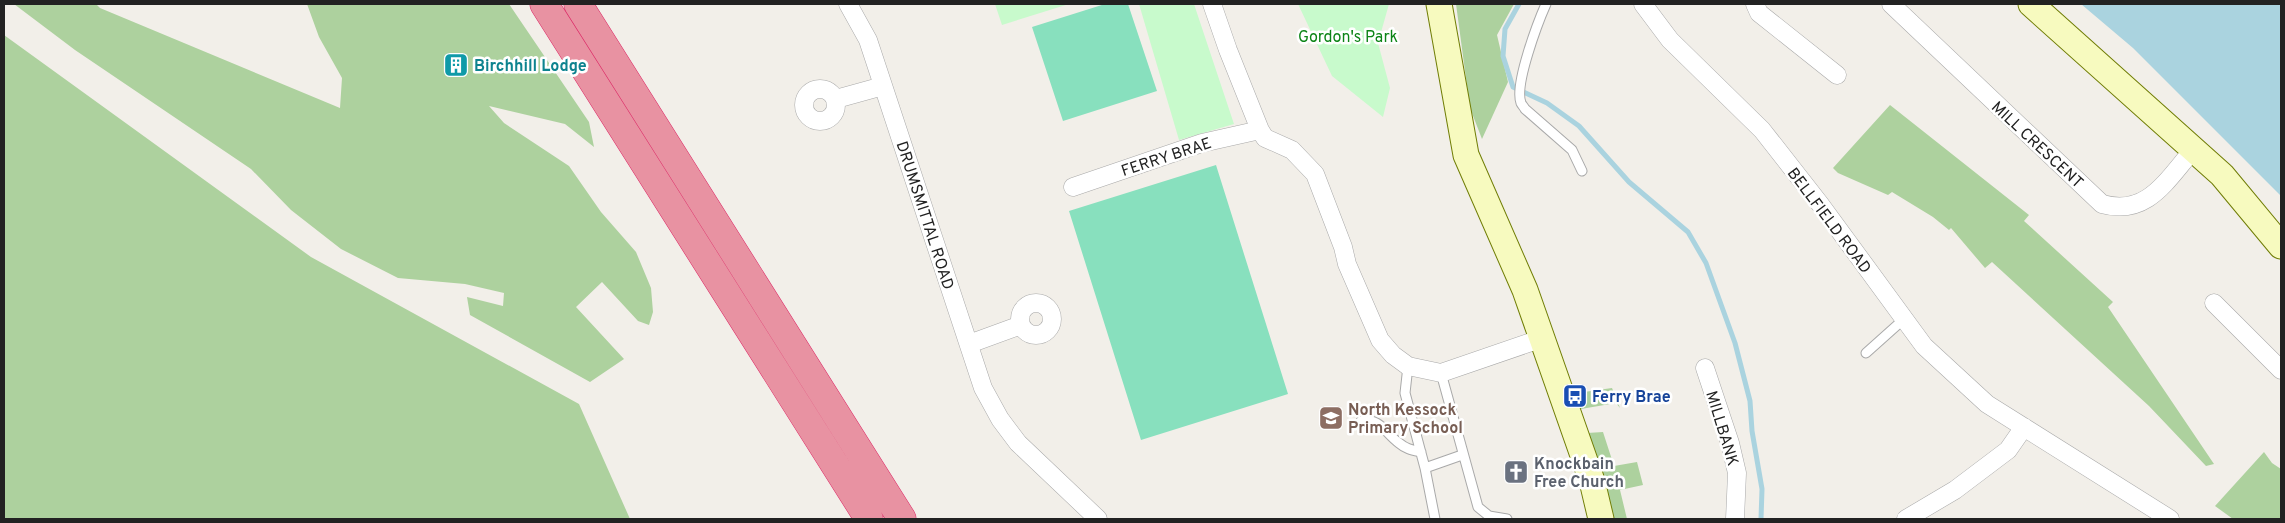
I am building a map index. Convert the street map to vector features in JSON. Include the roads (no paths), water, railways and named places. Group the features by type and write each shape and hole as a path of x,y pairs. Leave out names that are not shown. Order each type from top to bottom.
{"highway":[{"path":"544,4 869,519"},
{"path":"578,4 902,519"}],"street":[{"path":"1212,4 1260,130 1265,138 1292,150 1315,174 1343,246 1347,264 1380,340 1392,355 1408,366 1441,373 1543,338"},
{"path":"1439,4 1466,155 1525,290 1543,338 1592,481 1601,519"},
{"name":"BELLFIELD ROAD","path":"1643,4 1670,40 1762,130 1820,204 1924,346 1987,404 2024,427 2143,512 2170,519"},
{"path":"1755,4 1759,13 1837,75"},
{"name":"MILL CRESCENT","path":"1891,4 2102,204 2117,208 2136,206 2152,196 2194,149"},
{"path":"2031,4 2222,175 2281,246"},
{"name":"DRUMSMITTAL ROAD","path":"851,5 868,40 884,86 983,388 1000,419 1018,443 1098,519"},
{"path":"836,99 884,86"},
{"name":"FERRY BRAE","path":"1072,188 1202,143 1260,130"},
{"path":"2214,302 2281,370"},
{"path":"969,344 1021,325"},
{"name":"MILLBANK","path":"1705,368 1730,443 1737,473 1735,519"},
{"path":"1906,519 1955,490 2008,450 2024,427"}],"lane":[{"path":"1546,4 1533,36 1523,74 1520,103 1572,150 1582,171"},
{"path":"1866,353 1904,319"},
{"path":"1408,366 1405,393 1425,468 1435,519"},
{"path":"1441,373 1462,455 1478,507 1489,516 1507,519"},
{"path":"1361,421 1377,422 1390,432 1397,442 1409,450 1421,452"},
{"path":"1425,468 1462,455"}],"water":[{"path":"2081,4 2281,4 2281,196 2133,48"}],"waterway":[{"path":"1519,4 1505,29 1503,56 1513,87 1547,103 1579,126 1629,182 1688,232 1706,263 1735,343 1750,401 1752,431 1762,489 1761,519"}],"place":[{"name":"Birchhill Lodge","path":"456,65"},
{"name":"Ferry Brae","path":"1575,396"},
{"name":"North Kessock Primary School","path":"1331,418"},
{"name":"Knockbain Free Church","path":"1516,472"}],"park label":[{"name":"Gordon's Park","path":"1348,36"}]}
